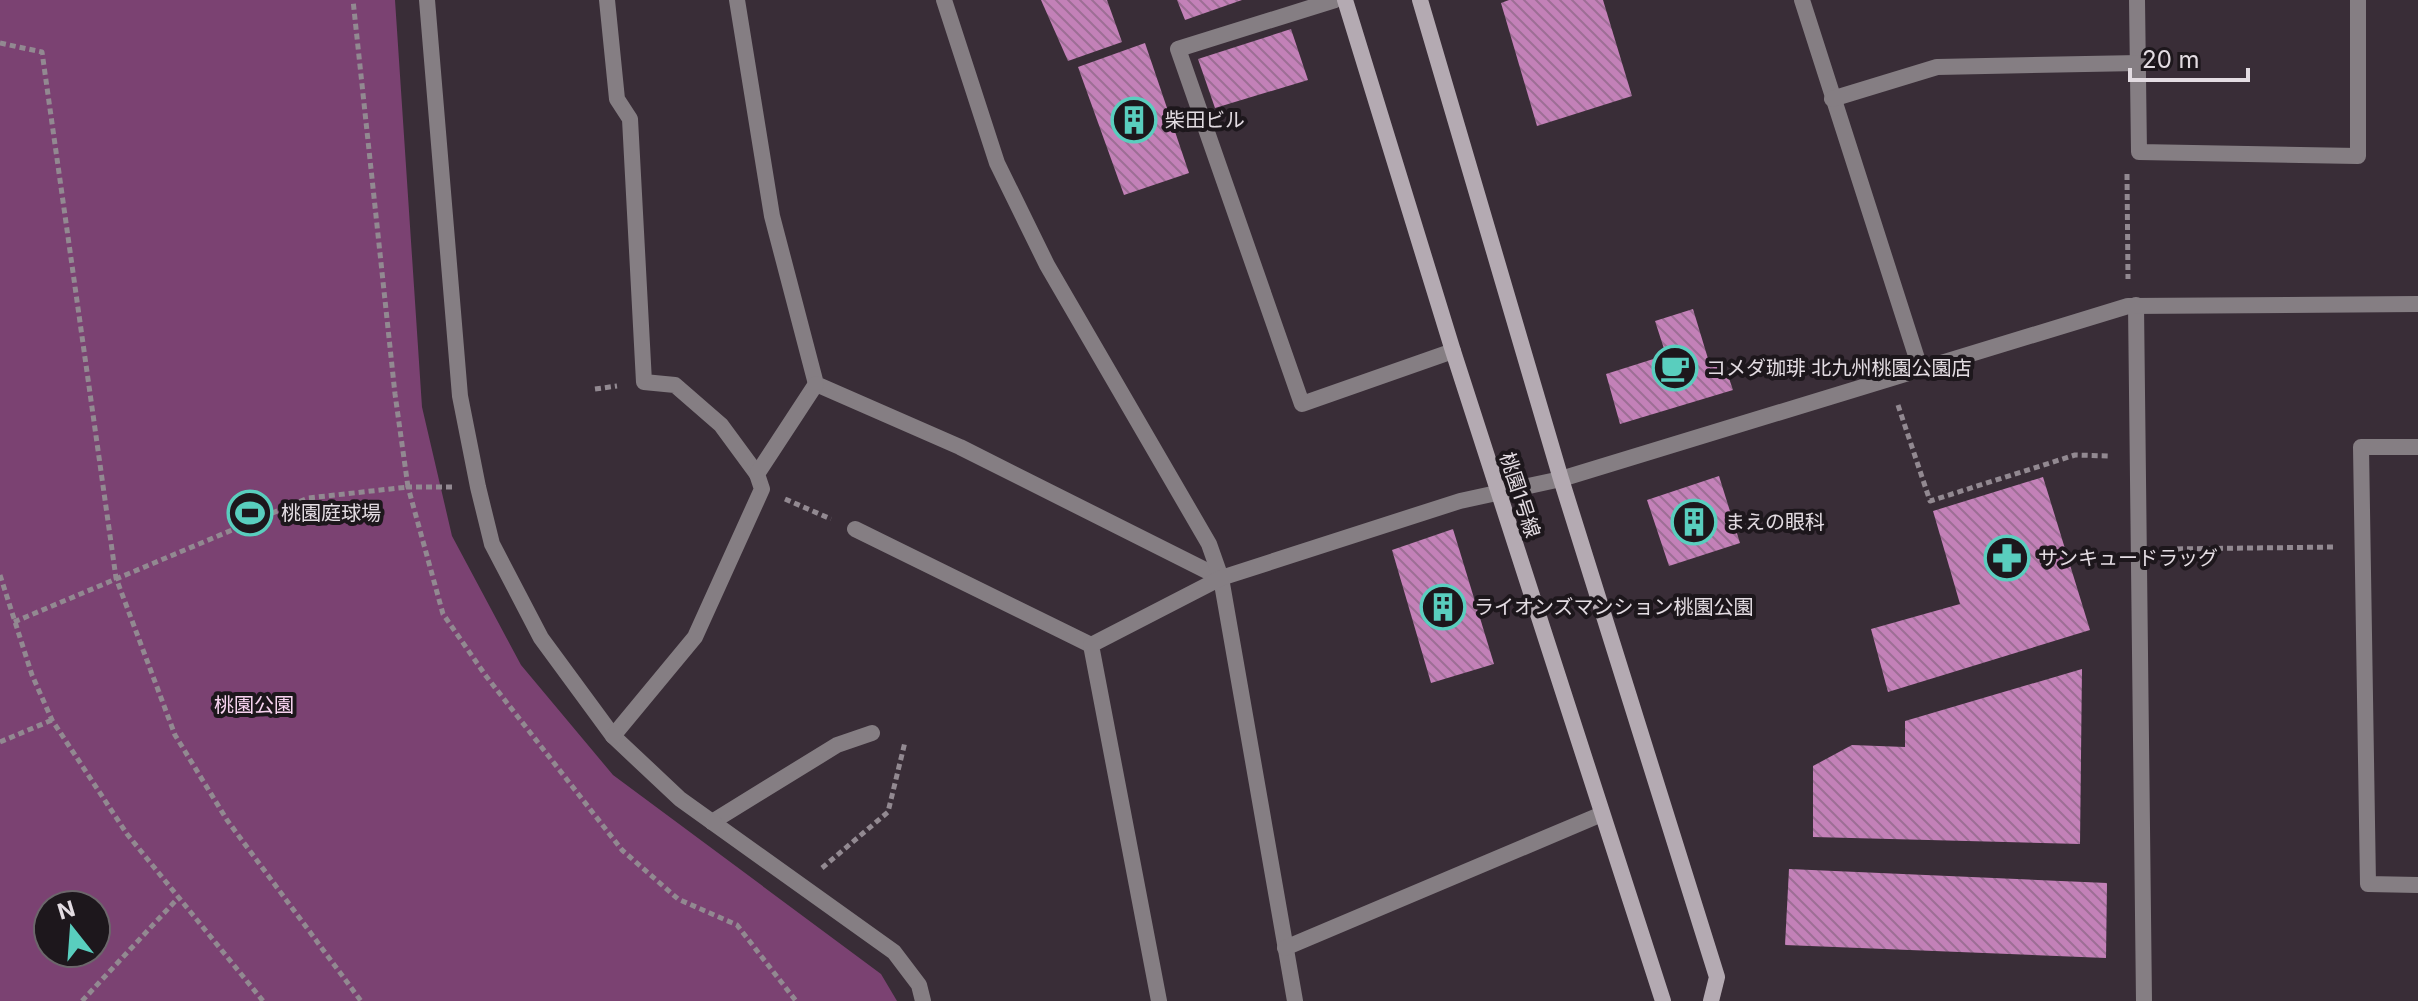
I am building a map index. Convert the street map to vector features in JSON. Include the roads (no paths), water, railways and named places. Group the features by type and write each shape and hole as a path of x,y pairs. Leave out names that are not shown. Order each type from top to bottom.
{"street":[{"path":"427,0 460,396 492,544 541,638 613,736 680,799 894,952 919,985 923,1001"},
{"path":"607,0 617,99 630,119 644,382 675,385 721,425 759,482"},
{"path":"613,736 695,637 759,482 816,384 772,216 737,0"},
{"path":"944,0 997,163 1047,265 1209,544 1221,578 1295,1001"},
{"path":"1335,0 1178,49 1302,404 1453,351"},
{"name":"桃園1号線","path":"1345,0 1453,351 1663,1001"},
{"path":"1420,0 1561,479 1717,977 1711,1001"},
{"path":"1802,0 1920,368"},
{"path":"2137,0 2139,152 2358,156 2358,0"},
{"path":"1832,99 1937,67 2139,63"},
{"path":"1091,645 1221,578 1460,501 1561,479 2132,306 2418,304"},
{"path":"2132,306 2144,1001"},
{"path":"816,384 960,447 1221,578"},
{"path":"2418,447 2361,447 2368,884 2418,885"},
{"path":"855,529 1091,645"},
{"path":"1091,645 1159,1001"},
{"path":"712,822 837,745 872,733"},
{"path":"1285,948 1602,814"}],"place":[{"name":"柴田ビル","path":"1134,120"},
{"name":"コメダ珈琲 北九州桃園公園店","path":"1675,368"},
{"name":"桃園庭球場","path":"250,513"},
{"name":"まえの眼科","path":"1694,522"},
{"name":"サンキュードラッグ","path":"2007,558"},
{"name":"ライオンズマンション桃園公園","path":"1443,607"}],"park label":[{"name":"桃園公園","path":"254,705"}]}
